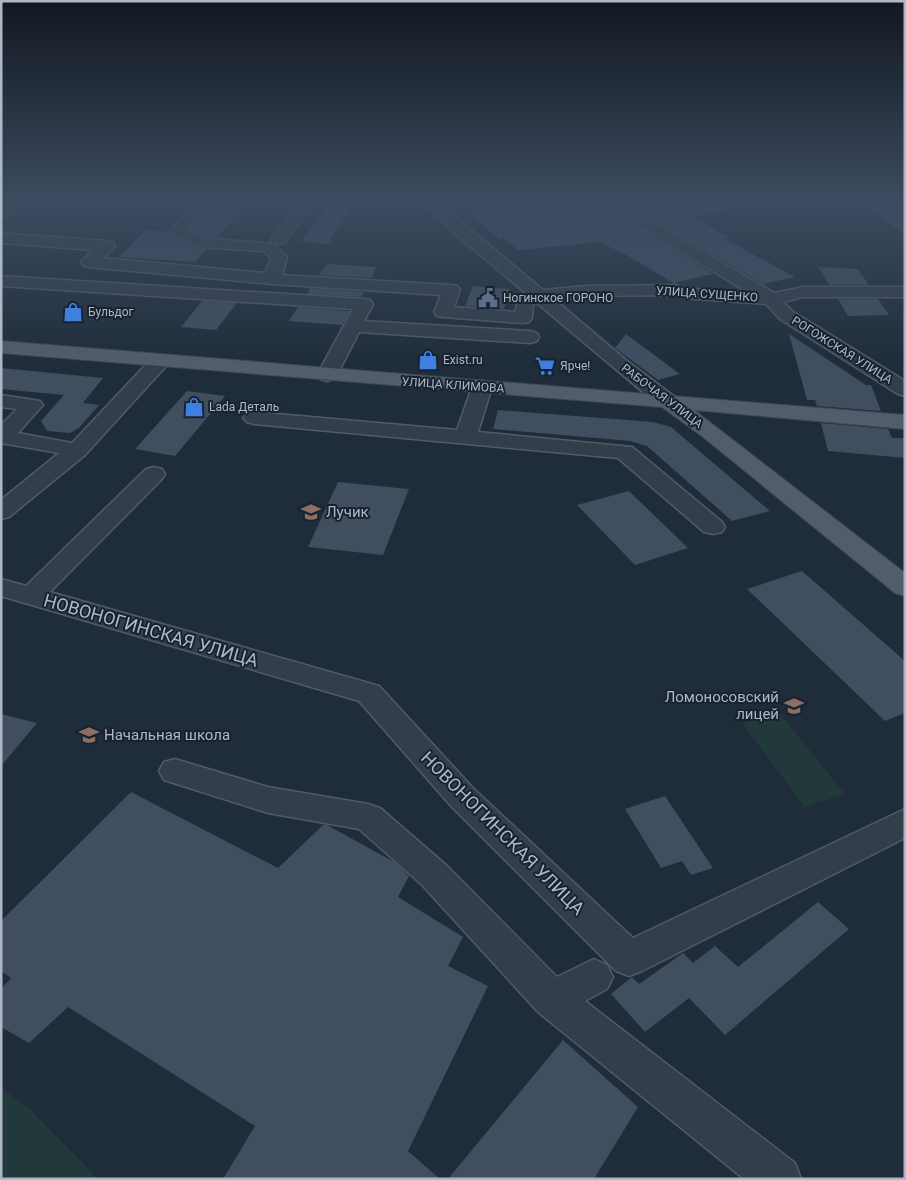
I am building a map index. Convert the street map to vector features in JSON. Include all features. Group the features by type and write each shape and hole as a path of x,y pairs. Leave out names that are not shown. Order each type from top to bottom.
{"main road":[{"name":"УЛИЦА КЛИМОВА","path":"2,348 905,422"},
{"name":"РАБОЧАЯ УЛИЦА","path":"668,402 711,432 905,587"}],"street":[{"path":"98,254 89,262 272,279 451,290 443,312 523,318 525,301 539,296"},
{"path":"272,279 279,257 275,254"},
{"name":"РАБОЧАЯ УЛИЦА","path":"487,254 644,385 668,402"},
{"name":"РОГОЖСКАЯ УЛИЦА","path":"695,254 771,299 786,315 905,390"},
{"path":"1,281 364,304 327,375"},
{"name":"УЛИЦА СУЩЕНКО","path":"539,296 587,291 675,290 695,294 771,299 803,292 905,292"},
{"path":"352,326 530,337"},
{"path":"1,400 33,405 2,437 77,450 160,361"},
{"path":"466,437 482,387"},
{"path":"254,418 624,452 713,527"},
{"path":"31,596 154,474"},
{"name":"НОВОНОГИНСКАЯ УЛИЦА","path":"1,587 369,693 462,797 629,959 899,831"},
{"path":"175,771 268,800 368,817 434,875 552,999 779,1179"},
{"path":"552,999 594,977"}],"lane":[{"path":"1,512 77,450"}],"green space":[{"path":"778,711 845,794 805,807 742,723"},
{"path":"1,1088 29,1108 98,1179 1,1179"}],"building":[{"path":"122,254 202,254 195,262 119,257"},
{"path":"625,254 681,254 713,274 673,283"},
{"path":"712,254 753,254 795,277 763,284"},
{"path":"327,264 377,267 371,278 319,275"},
{"path":"818,267 858,269 869,285 829,285"},
{"name":"Ногинское ГОРОНО","path":"473,286 510,289 504,309 465,306"},
{"path":"310,288 364,292 361,297 307,294"},
{"path":"838,299 878,299 889,315 848,316"},
{"path":"202,301 237,303 216,330 181,327"},
{"path":"298,307 350,311 342,325 289,321"},
{"path":"626,334 680,374 658,380 615,348"},
{"path":"789,334 866,385 871,385 881,411 817,406 815,400 807,400"},
{"path":"1,368 103,378 83,403 99,405 79,428 70,433 47,431 41,421 64,395 1,389"},
{"path":"187,391 225,396 175,456 135,449"},
{"path":"498,410 653,422 671,427 770,511 732,521 647,446 630,441 493,429"},
{"path":"821,423 888,429 892,438 905,438 905,458 828,451"},
{"path":"338,482 409,489 383,555 308,547"},
{"path":"629,491 688,548 635,565 577,505"},
{"path":"802,571 905,661 905,713 885,721 747,589"},
{"path":"1,714 37,723 1,766"},
{"path":"131,792 278,868 323,825 327,825 394,862 409,876 398,897 463,937 448,966 488,986 408,1151 440,1179 223,1179 255,1126 68,1007 29,1043 1,1027 1,989 11,978 1,971 1,921"},
{"path":"665,796 713,868 691,875 682,861 661,868 625,809"},
{"path":"818,902 849,929 725,1035 689,998 645,1032 611,994 632,977 639,984 683,953 693,963 715,946 738,967"},
{"path":"563,1040 638,1107 594,1179 448,1179"}],"place":[{"name":"Ногинское ГОРОНО","path":"488,298"},
{"name":"Бульдог","path":"73,312"},
{"name":"Exist.ru","path":"428,360"},
{"name":"Ярче!","path":"545,366"},
{"name":"Lada Деталь","path":"194,407"},
{"name":"Лучик","path":"311,512"},
{"name":"Ломоносовский лицей","path":"794,706"},
{"name":"Начальная школа","path":"89,735"}]}
